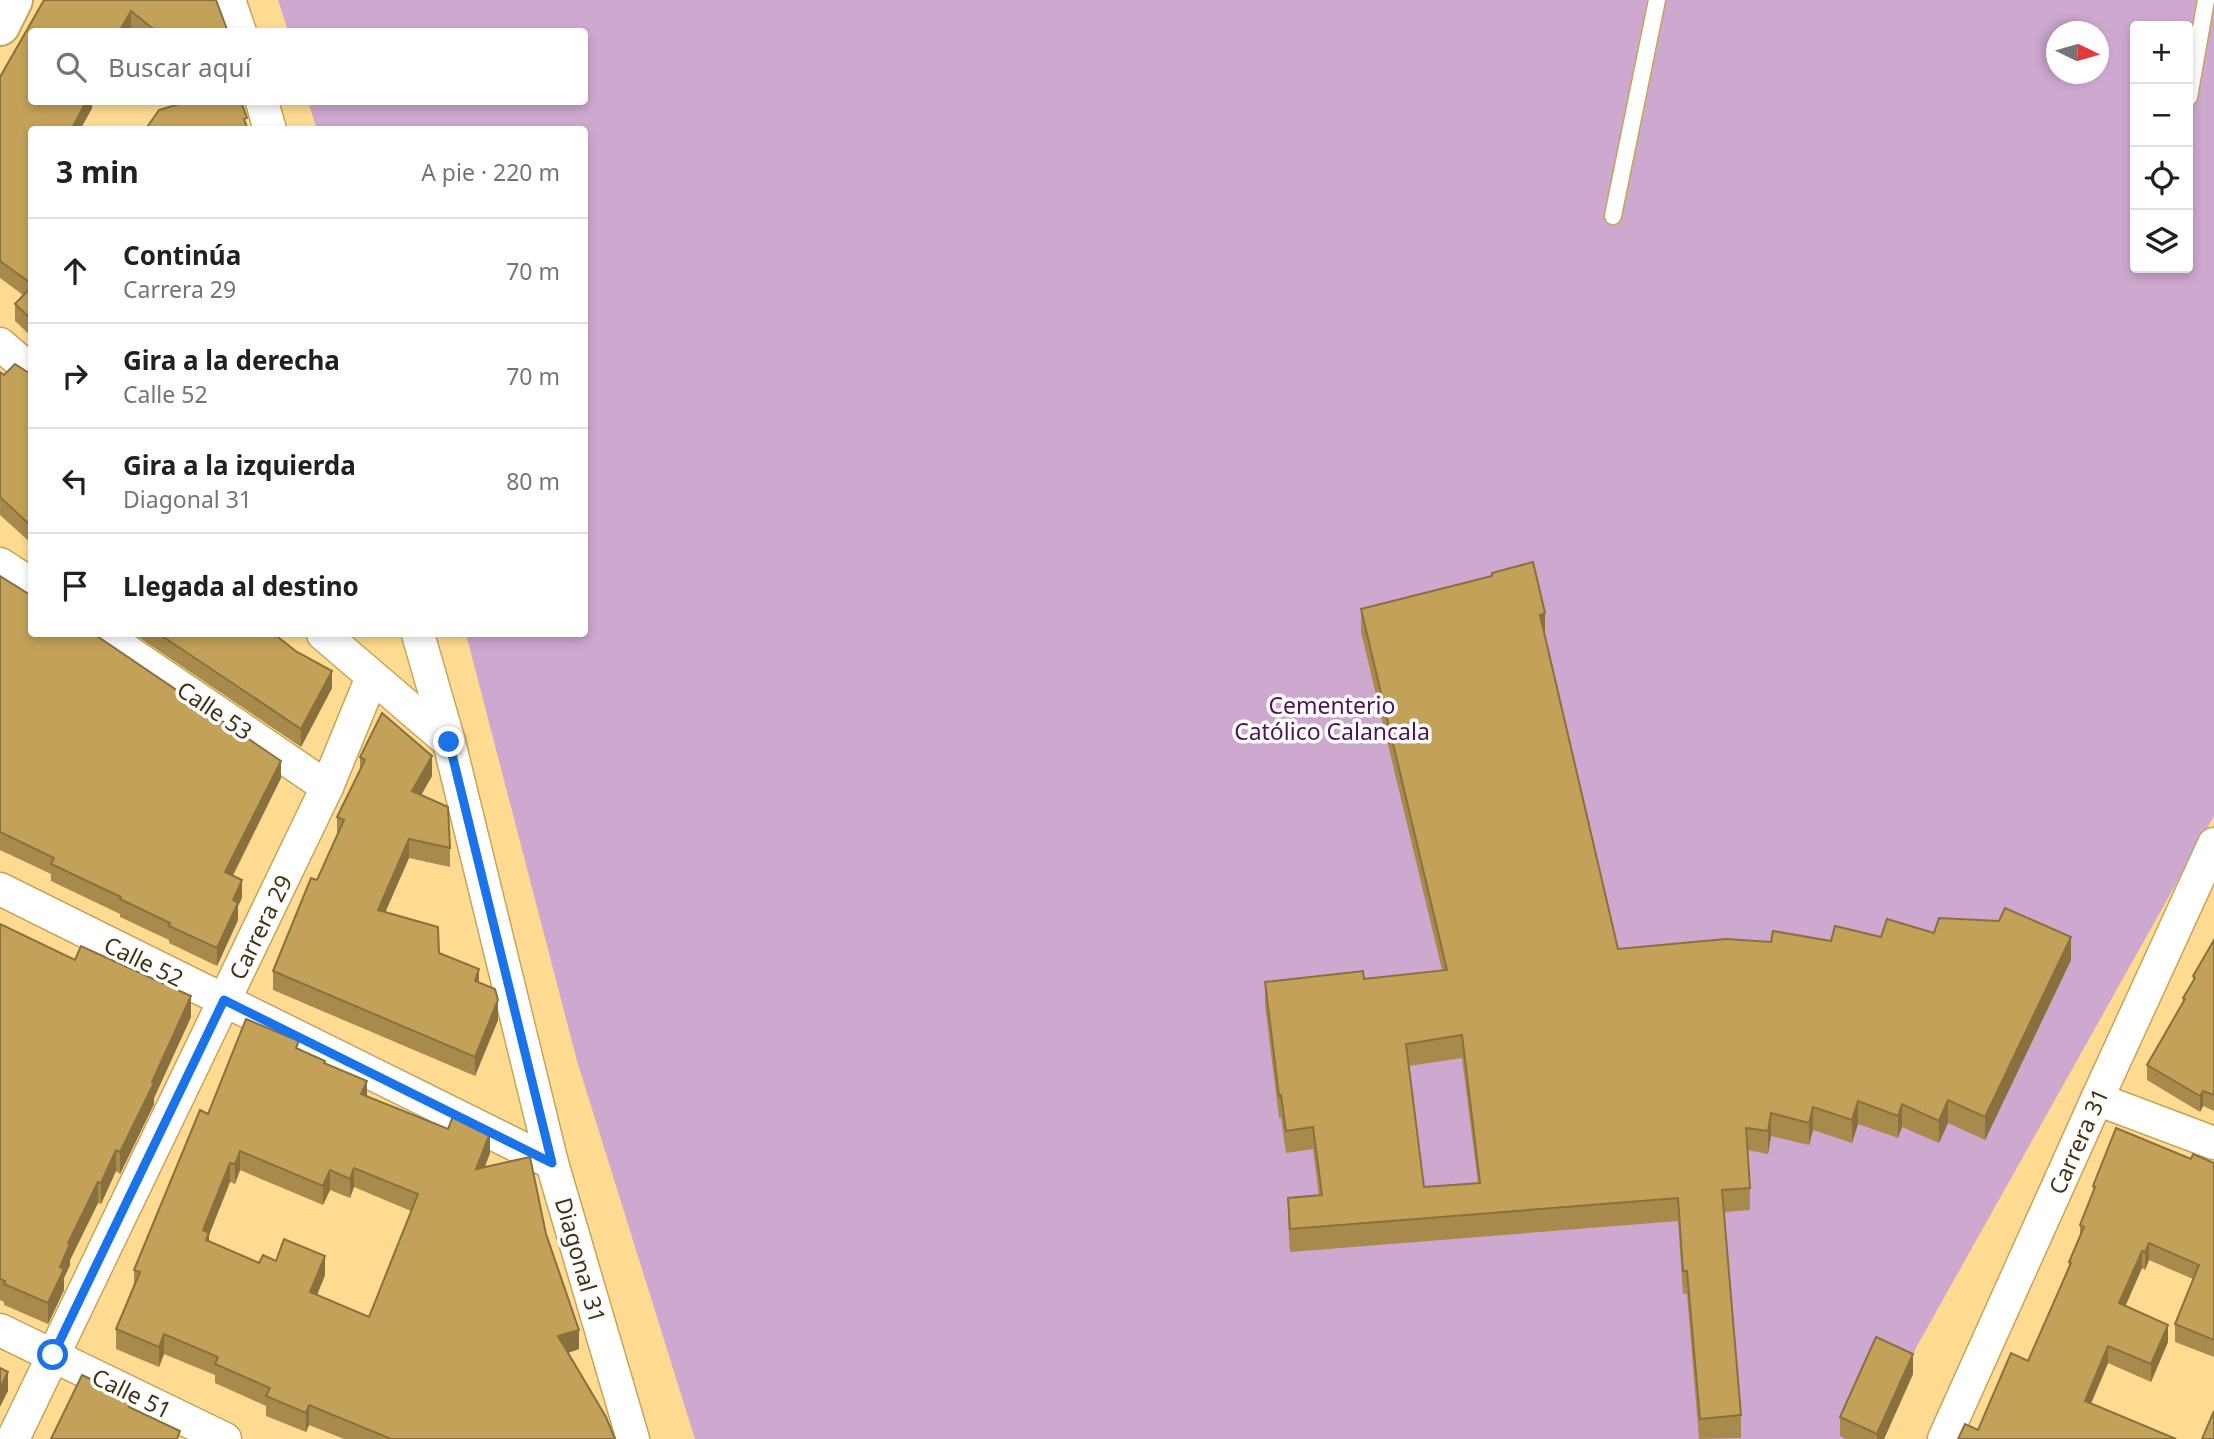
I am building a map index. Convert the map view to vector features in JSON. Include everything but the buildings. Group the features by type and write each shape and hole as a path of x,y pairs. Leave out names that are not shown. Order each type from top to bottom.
{"street":[{"path":"0,26 13,0"},
{"path":"229,0 239,28"},
{"path":"263,105 269,126"},
{"path":"0,344 28,368"},
{"path":"0,564 28,582"},
{"name":"Calle 53","path":"106,637 327,787"},
{"path":"326,637 449,742"},
{"name":"Diagonal 31","path":"419,637 449,742 552,1163 633,1439"},
{"name":"Carrera 29","path":"13,1439 327,787 372,677"},
{"name":"Carrera 31","path":"1944,1439 2214,844"},
{"name":"Calle 52","path":"0,889 552,1163"},
{"path":"2097,1099 2214,1143"},
{"name":"Calle 51","path":"0,1330 225,1439"}],"lane":[{"path":"1613,216 1657,0"},
{"path":"2191,84 2206,0"}],"green space":[{"name":"Cementerio Católico Calancala","path":"278,0 2214,0 2214,816 1917,1346 1878,1439 695,1439 577,1061 467,637 588,637 588,126 316,126 309,105 588,105 588,28 287,28"}],"route":[{"path":"53,1355 224,1000 552,1163 449,742"}]}
